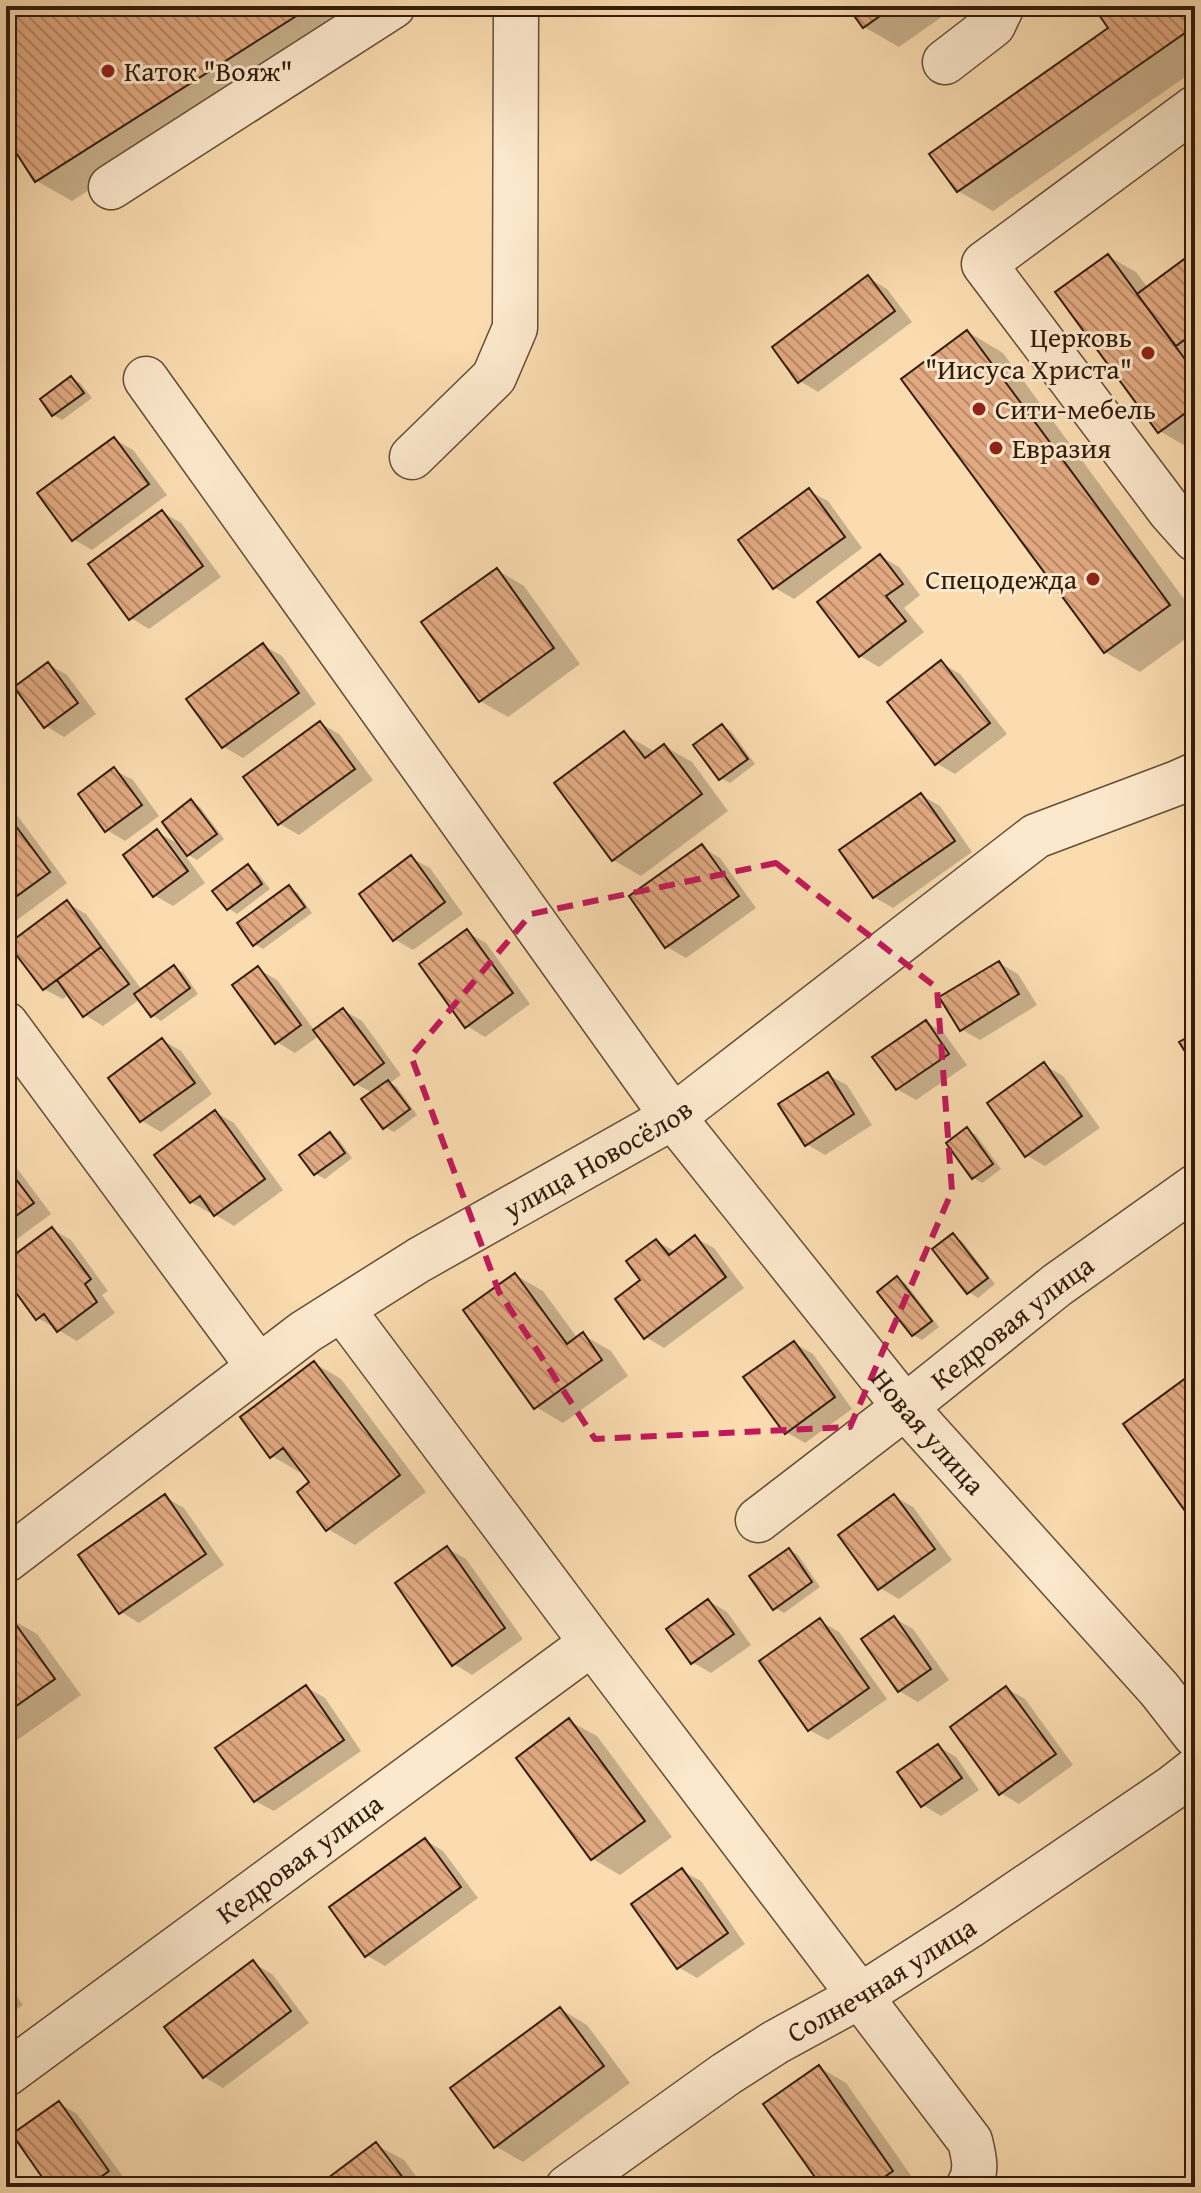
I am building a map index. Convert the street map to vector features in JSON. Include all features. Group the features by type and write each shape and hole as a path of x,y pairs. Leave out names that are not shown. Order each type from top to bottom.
{"street":[{"path":"111,187 393,6"},
{"path":"412,457 494,377 515,328 516,6"},
{"path":"945,62 993,25 1002,6"},
{"path":"1195,108 984,264 1170,511 1195,539"},
{"name":"Новая улица","path":"146,379 673,1117 905,1407 1148,1678 1195,1735"},
{"name":"улица Новосёлов","path":"6,1560 305,1332 419,1260 673,1117 1036,836 1195,775"},
{"path":"6,1024 258,1366"},
{"name":"Кедровая улица","path":"758,1520 1057,1285 1195,1187"},
{"path":"342,1309 970,2141 975,2161 968,2187"},
{"name":"Кедровая улица","path":"6,2074 592,1643"},
{"name":"Солнечная улица","path":"568,2187 726,2074 776,2042 860,1996 969,1926 1195,1770"}],"highlighted area":[{"path":"776,863 937,988 952,1191 850,1427 595,1439 499,1292 411,1056 531,914"}],"building":[{"name":"Каток \"Вояж\"","path":"6,6 312,6 35,182 6,137"},
{"path":"847,6 894,6 863,28"},
{"path":"1093,6 1195,6 1195,26 957,192 929,154 1108,28"},
{"path":"1195,251 1195,332 1176,346 1137,294"},
{"path":"1108,254 1195,373 1195,406 1158,433 1055,292"},
{"path":"868,275 895,311 798,383 772,347"},
{"path":"967,330 1170,605 1104,653 901,379"},
{"path":"71,376 84,393 52,416 40,399"},
{"path":"114,437 149,484 72,541 37,493"},
{"path":"809,488 845,537 773,589 738,540"},
{"path":"162,510 203,566 129,620 88,564"},
{"path":"880,554 903,584 886,596 906,621 859,657 817,602"},
{"path":"497,568 554,648 479,702 421,622"},
{"path":"263,643 299,693 222,748 186,699"},
{"path":"941,660 990,723 935,765 887,702"},
{"path":"48,662 78,703 44,728 14,687"},
{"path":"320,721 355,769 278,825 243,777"},
{"path":"722,724 748,759 719,780 693,745"},
{"path":"624,731 645,758 664,744 702,794 612,861 554,783"},
{"path":"114,767 142,805 105,832 78,794"},
{"path":"921,793 955,841 873,898 839,850"},
{"path":"191,799 217,834 187,856 162,822"},
{"path":"6,813 50,872 6,904"},
{"path":"157,829 188,871 153,897 123,855"},
{"path":"702,844 739,896 665,948 629,896"},
{"path":"411,855 445,902 393,941 359,894"},
{"path":"248,864 262,884 227,910 212,891"},
{"path":"289,885 305,907 253,946 237,923"},
{"path":"67,900 101,947 43,990 8,944"},
{"path":"467,929 513,993 465,1028 419,964"},
{"path":"101,947 129,984 83,1017 57,980"},
{"path":"999,961 1019,994 960,1031 939,997"},
{"path":"174,965 190,988 151,1017 134,994"},
{"path":"258,966 301,1025 275,1044 232,985"},
{"path":"343,1008 384,1063 354,1085 313,1030"},
{"path":"926,1020 949,1054 896,1090 872,1057"},
{"path":"1195,1033 1195,1067 1179,1042"},
{"path":"162,1038 195,1083 140,1122 108,1078"},
{"path":"1044,1062 1082,1116 1025,1157 987,1103"},
{"path":"828,1072 854,1114 805,1146 778,1104"},
{"path":"388,1080 410,1109 383,1129 361,1099"},
{"path":"215,1110 265,1179 214,1216 200,1196 190,1203 154,1155"},
{"path":"967,1127 993,1164 972,1179 946,1143"},
{"path":"330,1132 345,1153 314,1175 299,1155"},
{"path":"6,1166 34,1203 6,1223"},
{"path":"52,1227 91,1279 85,1284 97,1302 57,1332 44,1314 36,1320 6,1279 6,1261"},
{"path":"953,1233 988,1278 967,1294 932,1249"},
{"path":"695,1235 726,1277 644,1339 615,1299 640,1280 626,1261 656,1239 669,1255"},
{"path":"515,1273 567,1344 583,1332 602,1360 534,1409 463,1310"},
{"path":"897,1276 932,1321 912,1336 877,1292"},
{"path":"794,1341 835,1397 785,1434 743,1377"},
{"path":"314,1361 400,1475 326,1531 297,1492 309,1482 283,1448 270,1458 240,1417"},
{"path":"1190,1375 1195,1382 1195,1525 1123,1424"},
{"path":"165,1494 206,1554 119,1614 78,1555"},
{"path":"894,1494 935,1549 878,1590 838,1535"},
{"path":"447,1546 505,1628 452,1666 395,1583"},
{"path":"789,1548 812,1582 773,1610 749,1576"},
{"path":"708,1599 734,1634 691,1664 666,1629"},
{"path":"9,1615 55,1679 6,1713 6,1617"},
{"path":"894,1616 931,1669 898,1692 861,1639"},
{"path":"820,1618 869,1688 808,1731 759,1661"},
{"path":"306,1685 344,1740 254,1802 215,1748"},
{"path":"1006,1686 1056,1754 999,1795 950,1727"},
{"path":"569,1718 645,1821 591,1860 516,1758"},
{"path":"938,1744 962,1778 921,1807 897,1772"},
{"path":"425,1838 461,1887 365,1957 329,1907"},
{"path":"682,1868 728,1933 677,1969 631,1904"},
{"path":"253,1960 291,2011 203,2078 164,2027"},
{"path":"560,2007 604,2066 494,2148 450,2088"},
{"path":"819,2065 893,2171 870,2187 822,2187 763,2104"},
{"path":"59,2101 109,2171 87,2187 49,2187 12,2134"},
{"path":"376,2142 410,2187 316,2187"}],"place":[{"name":"Каток \"Вояж\"","path":"108,71"},
{"name":"Церковь \"Иисуса Христа\"","path":"1148,353"},
{"name":"Сити-мебель","path":"979,409"},
{"name":"Евразия","path":"996,448"},
{"name":"Спецодежда","path":"1093,579"}]}
